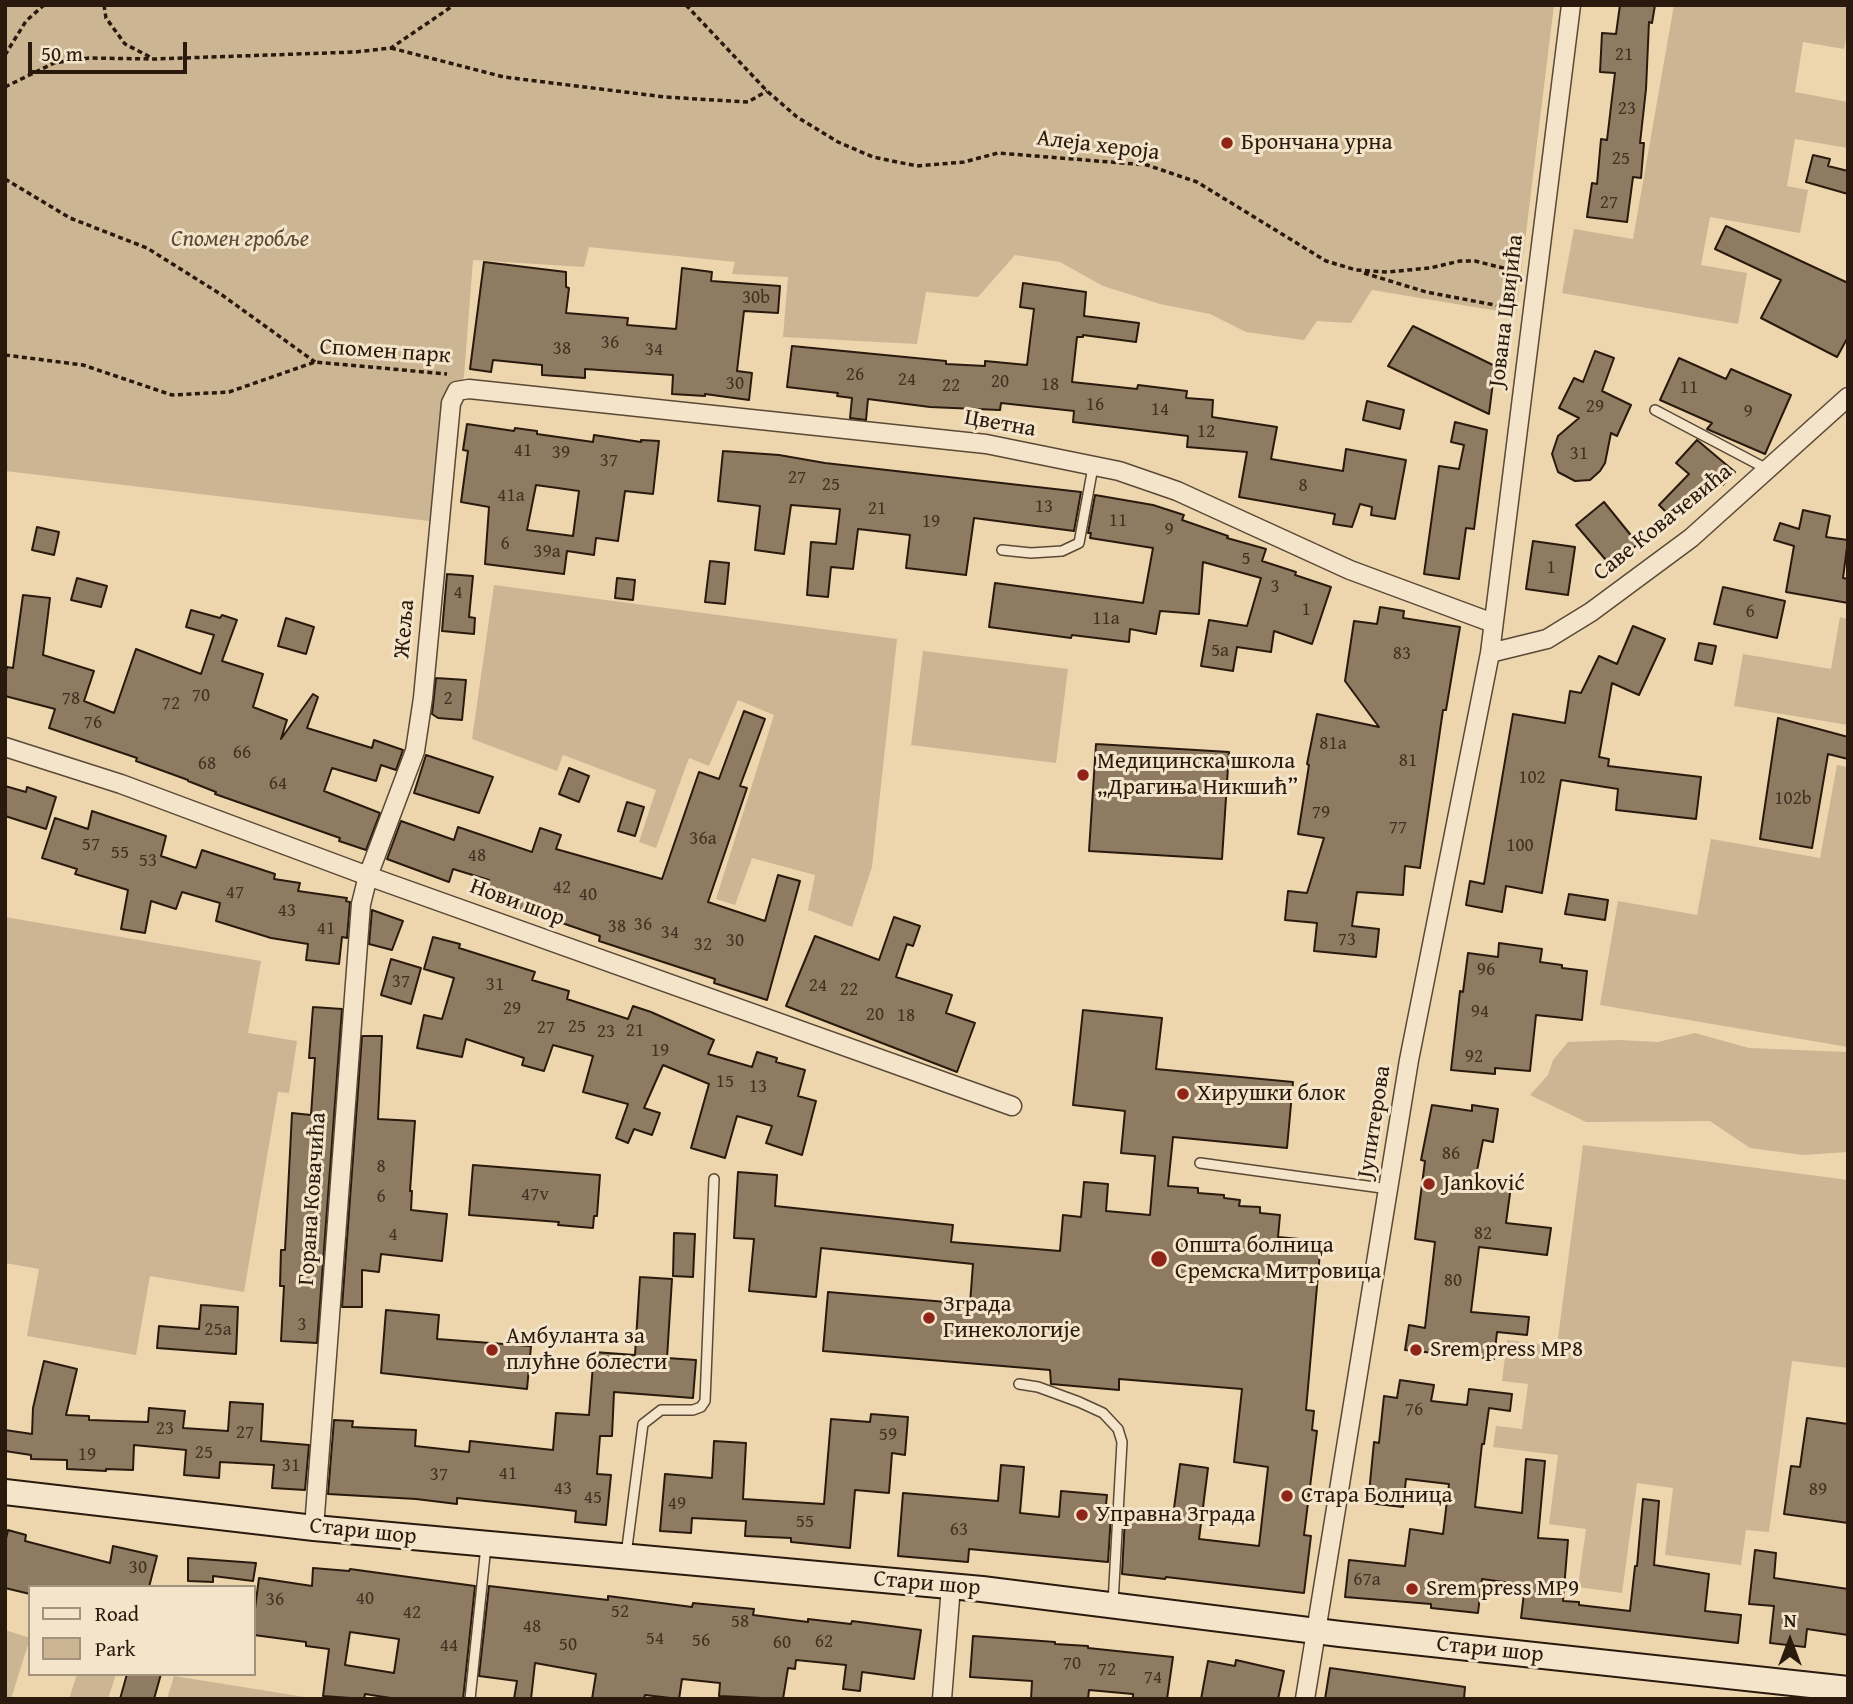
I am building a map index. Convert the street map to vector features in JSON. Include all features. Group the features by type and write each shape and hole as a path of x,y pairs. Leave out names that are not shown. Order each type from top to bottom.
{"main road":[{"name":"Стари шор","path":"5,1492 314,1528 951,1586 1317,1631 1848,1689"}],"street":[{"name":"Јована Цвијића","path":"1493,623 1571,5"},
{"name":"Цветна","path":"469,389 986,444 1119,471 1177,491 1350,570 1493,623"},
{"name":"Жеља","path":"368,876 415,751 424,698 451,402 457,391 469,389"},
{"name":"Саве Ковачевића","path":"1490,653 1546,639 1591,612 1691,538 1848,397"},
{"name":"Јупитерова","path":"1305,1699 1409,1060 1490,653 1493,623"},
{"name":"Нови шор","path":"5,747 121,785 1012,1106"},
{"name":"Горана Ковачића","path":"314,1528 356,945 368,876"},
{"path":"942,1699 951,1586"}],"lane":[{"path":"1655,410 1768,469"},
{"path":"1002,550 1031,553 1062,551 1079,543 1093,467"},
{"path":"1200,1163 1388,1189"},
{"path":"625,1557 643,1424 661,1410 693,1410 701,1407 705,1401 714,1179"},
{"path":"1019,1384 1038,1387 1079,1402 1102,1413 1118,1429 1122,1442 1113,1605"},
{"path":"470,1699 486,1545"}],"path":[{"path":"5,55 26,21 44,5"},
{"path":"104,5 106,18 125,44 154,59"},
{"path":"391,48 454,5"},
{"name":"Алеја хероја","path":"686,5 767,91 797,117 838,142 873,157 918,166 964,162 998,153 1147,165 1197,182 1326,261 1356,270 1387,272 1475,261 1536,277"},
{"path":"5,87 54,63 89,58 154,59 355,52 391,48 504,77 665,97 748,102 767,91"},
{"path":"5,179 70,218 147,248 222,295 315,362"},
{"path":"1356,270 1426,292 1532,312"},
{"name":"Спомен парк","path":"5,355 83,365 172,395 229,392 315,362 464,376 469,389"}],"green space":[{"name":"Спомен гробље","path":"5,5 1554,5 1516,314 1372,290 1351,323 1317,321 1304,340 1246,332 1210,314 1160,304 1103,286 1060,262 1015,255 978,297 926,292 917,344 783,337 788,277 732,274 735,262 589,247 584,267 473,260 464,376 429,521 5,471"},
{"path":"1674,5 1848,5 1844,49 1803,42 1795,92 1848,102 1848,148 1795,139 1787,186 1808,190 1800,233 1710,217 1701,265 1747,273 1738,324 1562,293 1574,229 1633,239"},
{"path":"494,585 897,639 872,867 852,927 808,910 815,875 752,858 735,905 716,899 774,715 738,700 709,766 689,758 656,848 639,842 656,790 563,755 557,771 472,739"},
{"path":"1840,617 1848,619 1848,725 1734,706 1743,654 1831,669"},
{"path":"923,651 1068,669 1056,763 911,745"},
{"path":"1837,765 1848,767 1848,1047 1600,1005 1618,901 1697,915 1711,839 1820,858"},
{"path":"5,917 261,961 248,1033 297,1041 289,1093 278,1092 244,1292 150,1276 136,1355 27,1336 39,1269 5,1263"},
{"path":"1695,1033 1749,1048 1848,1052 1848,1152 1803,1155 1750,1148 1710,1121 1586,1122 1530,1095 1548,1075 1553,1060 1568,1042 1658,1042"},
{"path":"1583,1145 1848,1180 1848,1368 1792,1361 1769,1532 1746,1530 1741,1565 1665,1555 1673,1488 1637,1483 1622,1593 1578,1587 1586,1529 1549,1524 1558,1455 1493,1447 1496,1426 1522,1429 1528,1384 1502,1381 1507,1340 1557,1346"},
{"path":"5,1630 28,1637 28,1644 11,1699 5,1699"},
{"path":"76,1676 115,1676 108,1699 69,1699"},
{"path":"174,1676 311,1698 167,1699"}],"building":[{"path":"1620,5 1655,5 1652,23 1649,22 1640,143 1644,143 1641,178 1633,177 1627,222 1587,217 1592,183 1597,184 1601,139 1607,140 1615,73 1600,72 1602,33 1616,34"},
{"path":"1813,155 1830,159 1828,166 1848,171 1848,194 1806,182"},
{"path":"1726,226 1848,283 1848,337 1837,357 1761,318 1781,280 1715,249"},
{"path":"484,262 566,272 566,287 569,288 566,313 628,318 627,325 676,329 682,268 712,272 711,281 780,286 778,313 744,311 737,371 752,373 749,400 705,394 672,394 673,375 585,369 585,378 542,375 542,365 493,360 491,372 470,369"},
{"path":"1023,283 1086,292 1084,316 1139,323 1136,342 1083,335 1077,337 1072,382 1137,389 1138,385 1187,391 1186,398 1213,400 1212,417 1277,427 1271,459 1343,471 1346,449 1406,460 1395,519 1371,515 1372,507 1360,504 1352,527 1333,524 1335,514 1239,497 1247,452 1187,447 1188,436 1073,422 1074,411 1001,403 1000,410 930,407 868,399 866,420 850,418 852,398 837,396 838,393 787,387 792,346 946,361 946,364 985,366 985,361 1027,365 1034,309 1020,307"},
{"path":"1413,326 1495,366 1489,414 1388,366"},
{"path":"1595,351 1614,358 1602,391 1631,405 1617,436 1611,433 1605,463 1600,471 1590,480 1575,481 1558,472 1552,454 1558,436 1579,418 1559,408 1574,378 1583,382"},
{"path":"1679,358 1726,379 1731,369 1791,395 1765,454 1707,429 1712,423 1660,400"},
{"path":"1367,401 1404,410 1400,429 1363,420"},
{"path":"1455,422 1487,430 1474,529 1466,528 1459,579 1424,574 1439,466 1459,469 1464,445 1451,442"},
{"path":"467,424 514,431 515,428 537,431 537,434 593,442 594,435 641,442 659,441 653,494 625,491 618,541 596,538 594,555 567,551 564,574 485,564 489,507 461,502 468,451 463,450","holes":["536,485 579,491 573,536 527,530"]},
{"path":"1697,440 1735,472 1723,485 1716,479 1706,490 1702,486 1671,517 1659,505 1689,474 1676,463"},
{"path":"723,451 779,455 825,463 1081,492 1074,531 974,518 966,575 906,568 910,535 858,529 853,569 831,567 828,597 807,595 811,542 836,544 840,509 791,505 784,554 755,550 760,506 718,501"},
{"path":"1095,495 1153,505 1184,515 1182,520 1228,536 1227,538 1266,549 1262,561 1331,587 1312,644 1274,631 1271,652 1237,647 1233,671 1201,666 1209,620 1247,626 1261,578 1203,562 1199,614 1160,611 1156,634 1130,629 1129,642 1072,635 1071,638 989,627 995,583 1143,603 1153,548 1090,538 1091,533 1088,533"},
{"path":"1604,502 1638,544 1611,566 1576,525"},
{"path":"1803,510 1830,516 1826,537 1848,540 1843,578 1848,579 1848,603 1786,592 1794,546 1774,540 1780,523 1799,529"},
{"path":"37,527 59,532 54,555 32,550"},
{"path":"1533,541 1575,547 1568,595 1526,589"},
{"path":"710,561 729,563 725,604 705,602"},
{"path":"447,574 473,576 469,617 475,618 474,634 442,631"},
{"path":"77,578 107,586 101,607 71,600"},
{"path":"617,578 635,580 633,600 615,598"},
{"path":"1723,587 1785,601 1777,638 1714,624"},
{"path":"23,595 50,598 43,655 94,671 84,701 114,713 136,649 201,674 214,635 186,627 191,610 237,620 222,661 263,674 253,707 287,720 281,739 313,694 318,697 307,728 372,748 374,740 403,750 396,770 381,765 376,781 332,768 324,791 380,813 366,850 339,841 340,838 215,794 216,792 188,780 136,761 137,758 49,728 55,709 5,696 5,676 7,667 13,668"},
{"path":"1380,607 1404,611 1403,618 1460,627 1446,710 1443,710 1420,868 1405,866 1403,895 1357,892 1352,926 1379,929 1376,957 1314,951 1317,923 1285,920 1288,891 1307,893 1324,838 1298,834 1309,765 1307,764 1317,714 1379,727 1345,681 1354,621 1377,624"},
{"path":"286,618 314,627 306,654 278,646"},
{"path":"1633,626 1665,639 1639,695 1612,683 1599,757 1609,759 1608,766 1701,777 1696,819 1616,810 1618,789 1561,780 1542,893 1506,886 1502,912 1466,905 1470,881 1484,884 1513,714 1565,723 1570,691 1581,693 1599,656 1617,664"},
{"path":"1699,643 1716,646 1712,664 1695,660"},
{"path":"436,678 466,680 462,720 438,718 432,714"},
{"path":"744,711 765,719 740,786 747,788 708,902 765,921 778,875 800,881 767,1000 714,983 715,979 599,941 600,936 483,896 489,880 453,869 449,882 387,859 401,821 454,840 458,827 532,852 540,828 561,835 556,849 662,879 699,772 719,779"},
{"path":"1778,718 1848,737 1848,759 1828,754 1812,848 1760,839"},
{"path":"1096,744 1229,752 1222,859 1089,851"},
{"path":"426,755 493,777 479,813 414,793"},
{"path":"569,768 589,776 579,802 559,794"},
{"path":"5,786 26,792 27,787 56,797 46,829 5,816"},
{"path":"627,802 644,807 635,836 618,831"},
{"path":"92,811 166,836 161,856 196,868 202,850 275,874 274,879 300,883 298,891 347,898 346,901 350,902 347,938 342,937 339,964 306,960 308,944 271,938 216,921 220,903 182,892 176,909 151,901 145,933 121,929 128,890 75,874 77,869 42,858 55,818 88,829"},
{"path":"1569,894 1608,900 1605,920 1565,914"},
{"path":"372,910 403,921 392,950 369,944"},
{"path":"894,917 920,926 913,946 907,944 896,977 952,995 946,1013 975,1023 957,1072 786,1006 815,936 879,960"},
{"path":"433,937 460,944 459,948 535,972 532,980 569,991 567,999 628,1019 633,1006 651,1012 714,1040 708,1054 752,1067 757,1052 777,1058 776,1062 805,1070 798,1096 816,1101 802,1155 766,1143 772,1126 737,1116 725,1158 691,1148 709,1084 663,1065 644,1108 660,1113 652,1135 634,1129 628,1143 616,1138 628,1104 583,1092 593,1056 553,1045 544,1071 522,1065 524,1058 466,1039 462,1057 417,1048 424,1015 442,1019 454,978 424,969"},
{"path":"1499,943 1542,949 1540,962 1587,971 1582,1020 1536,1015 1530,1071 1495,1068 1495,1074 1451,1070 1460,991 1463,992 1468,953 1498,957"},
{"path":"391,959 421,968 411,1004 381,995"},
{"path":"313,1007 342,1009 317,1343 281,1341 284,1286 280,1286 281,1250 285,1250 292,1113 311,1115 315,1058 309,1058"},
{"path":"1083,1010 1162,1018 1156,1069 1293,1082 1287,1148 1173,1137 1168,1186 1198,1188 1198,1193 1224,1195 1224,1198 1240,1200 1239,1206 1260,1207 1260,1213 1280,1215 1278,1237 1321,1241 1306,1410 1314,1411 1312,1430 1317,1431 1304,1535 1311,1536 1304,1593 1122,1574 1125,1517 1172,1523 1180,1464 1208,1468 1199,1539 1259,1546 1268,1467 1234,1462 1242,1389 1119,1379 1119,1390 1051,1384 1050,1370 823,1351 828,1292 970,1304 973,1264 821,1248 816,1297 749,1291 754,1239 734,1238 738,1172 777,1175 775,1206 953,1225 951,1242 1060,1251 1063,1215 1081,1217 1084,1182 1108,1184 1106,1211 1150,1215 1155,1156 1121,1153 1125,1111 1073,1105"},
{"path":"362,1036 382,1036 378,1119 415,1121 411,1210 447,1214 442,1261 381,1254 379,1272 362,1270 362,1307 342,1307"},
{"path":"1432,1105 1472,1111 1472,1105 1498,1109 1493,1142 1483,1140 1475,1181 1511,1186 1506,1223 1551,1228 1547,1255 1479,1247 1471,1312 1529,1317 1527,1335 1497,1332 1494,1359 1405,1350 1409,1325 1425,1328 1435,1242 1415,1239 1425,1161 1421,1160"},
{"path":"473,1165 600,1175 597,1216 594,1216 593,1228 558,1225 559,1222 469,1215"},
{"path":"674,1233 695,1234 693,1277 673,1276"},
{"path":"640,1277 672,1279 667,1358 696,1360 693,1398 614,1392 612,1436 600,1436 597,1474 611,1475 606,1525 575,1522 576,1511 533,1506 457,1498 457,1504 328,1494 334,1420 353,1421 352,1427 416,1430 415,1446 469,1452 470,1441 553,1450 556,1413 589,1415 594,1352 635,1355"},
{"path":"201,1305 238,1307 236,1354 157,1348 159,1326 199,1329"},
{"name":"Амбуланта за плућне болести","path":"386,1310 439,1315 437,1339 531,1346 527,1389 381,1373"},
{"path":"44,1361 77,1369 66,1415 89,1416 89,1420 148,1422 149,1408 185,1411 183,1428 228,1431 230,1402 263,1404 261,1441 309,1445 305,1490 272,1488 274,1465 220,1462 219,1478 184,1475 186,1450 134,1445 133,1470 106,1471 67,1469 67,1460 31,1459 31,1455 5,1451 5,1430 32,1434 33,1408"},
{"path":"1400,1380 1434,1385 1431,1401 1467,1405 1469,1389 1512,1394 1510,1411 1489,1408 1475,1507 1522,1513 1526,1459 1545,1461 1538,1538 1568,1540 1563,1601 1630,1611 1643,1499 1659,1501 1654,1565 1709,1574 1705,1611 1741,1615 1738,1643 1521,1618 1525,1585 1482,1579 1478,1613 1431,1608 1431,1604 1345,1597 1349,1560 1405,1566 1410,1529 1443,1534 1449,1484 1406,1479 1403,1507 1368,1503 1374,1442 1379,1443 1384,1396 1397,1398"},
{"path":"871,1414 908,1417 905,1455 892,1453 889,1493 855,1490 850,1548 791,1542 791,1538 745,1536 746,1521 692,1518 691,1533 660,1531 665,1474 712,1478 714,1441 746,1443 743,1499 824,1504 831,1419 870,1422"},
{"path":"1807,1418 1848,1424 1848,1523 1784,1514 1791,1466 1800,1467"},
{"path":"1001,1465 1024,1467 1020,1513 1059,1517 1061,1491 1107,1495 1105,1515 1111,1515 1108,1562 969,1549 968,1562 898,1556 903,1493 998,1501"},
{"path":"8,1530 26,1535 25,1541 110,1563 113,1546 157,1556 150,1585 28,1585 28,1594 5,1588 5,1543"},
{"path":"1755,1550 1776,1553 1774,1578 1848,1589 1848,1635 1807,1629 1805,1647 1770,1643 1774,1606 1749,1604"},
{"path":"188,1558 256,1563 253,1581 213,1576 213,1582 188,1581"},
{"path":"313,1568 350,1569 475,1586 463,1699 397,1699 365,1694 364,1699 323,1696 329,1649 306,1646 306,1642 256,1635 259,1578 312,1586","holes":["350,1632 399,1639 394,1673 345,1665"]},
{"path":"489,1586 608,1600 608,1596 692,1607 693,1603 754,1609 753,1615 808,1622 808,1619 851,1624 852,1621 921,1630 914,1679 862,1672 860,1691 843,1689 846,1665 796,1660 795,1669 788,1668 783,1699 719,1696 720,1683 682,1679 679,1699 645,1695 644,1699 592,1699 596,1674 535,1663 531,1699 514,1699 517,1681 479,1676"},
{"path":"973,1636 1055,1642 1173,1657 1167,1699 1133,1699 1133,1694 1089,1690 1088,1699 1031,1699 1032,1681 970,1677"},
{"path":"1236,1660 1284,1671 1278,1699 1201,1699 1208,1661 1235,1666"},
{"path":"1330,1668 1465,1687 1464,1699 1325,1699"},
{"path":"126,1676 160,1676 154,1699 120,1699"}],"place":[{"name":"Брончана урна","path":"1227,143"},
{"name":"Медицинска школа „Драгиња Никшић”","path":"1083,775"},
{"name":"Хирушки блок","path":"1183,1094"},
{"name":"Janković","path":"1429,1184"},
{"name":"Општа болница Сремска Митровица","path":"1159,1259"},
{"name":"Зграда Гинекологије","path":"929,1318"},
{"name":"Амбуланта за плућне болести","path":"492,1350"},
{"name":"Srem press MP8","path":"1416,1350"},
{"name":"Стара Болница","path":"1287,1496"},
{"name":"Управна Зграда","path":"1082,1515"},
{"name":"Srem press MP9","path":"1412,1589"}]}
